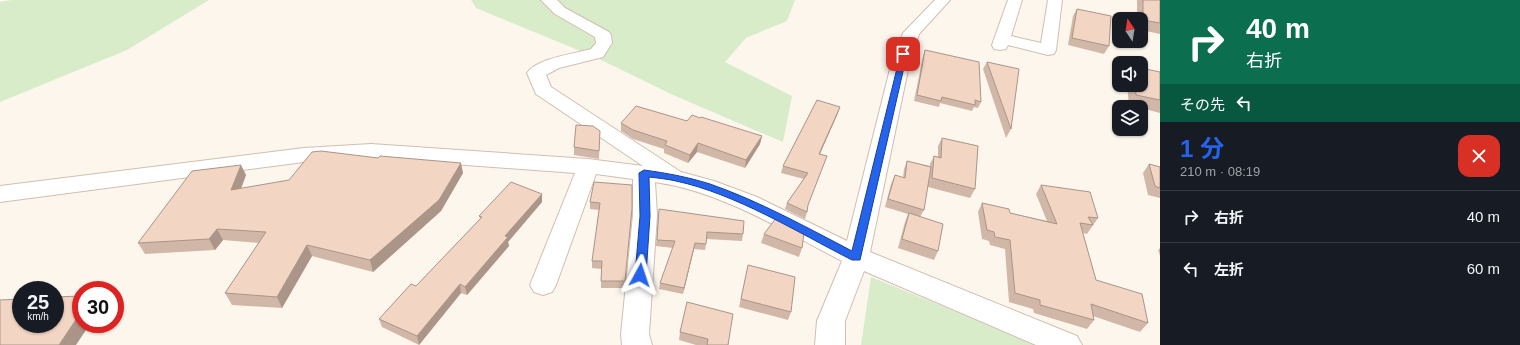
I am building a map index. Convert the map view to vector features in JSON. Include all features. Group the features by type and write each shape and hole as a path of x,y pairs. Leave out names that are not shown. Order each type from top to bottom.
{"street":[{"path":"548,0 560,10 603,35 604,43 597,52 553,64 536,73 543,90 676,178"},
{"path":"830,345 831,321 856,257 900,65 911,33 943,0"},
{"path":"1015,0 1001,42 1048,50 1055,0"},
{"path":"0,194 304,155 371,151 588,166 644,173 676,178 706,186 749,204 856,257 1067,345"},
{"path":"543,285 588,166"},
{"path":"637,345 635,334 645,216 644,173"}],"green space":[{"path":"11,0 209,0 127,50 0,102 0,2"},
{"path":"471,0 795,0 787,21 746,38 725,62 792,96 783,142 673,95 595,57 476,8"},
{"path":"871,277 1038,345 861,345"}],"building":[{"path":"1143,0 1160,0 1160,23 1148,21 1148,12 1143,12"},
{"path":"1077,9 1111,16 1109,46 1072,38"},
{"path":"925,50 979,62 981,102 975,100 975,105 942,97 941,101 917,95"},
{"path":"987,62 1019,69 1011,129"},
{"path":"1148,69 1160,72 1160,100 1136,95 1136,92 1148,92"},
{"path":"817,100 840,107 819,154 827,156 808,205 807,212 787,203 808,173 783,166"},
{"path":"636,106 687,121 692,115 701,117 762,136 746,160 698,143 690,155 665,145 667,141 633,130 621,123"},
{"path":"576,125 593,126 600,131 599,151 574,147"},
{"path":"942,138 978,146 975,189 932,178 934,156 941,158"},
{"path":"321,151 378,158 380,156 461,163 439,200 370,260 307,245 277,297 225,293 266,232 217,229 209,239 138,243 192,171 241,165 231,190 289,180 312,152"},
{"path":"907,161 931,167 924,210 888,199 895,175 905,178"},
{"path":"1149,164 1160,167 1160,188 1155,186"},
{"path":"511,182 542,194 505,236 508,237 465,287 460,284 417,336 379,319 411,284 416,286 482,217 479,216"},
{"path":"594,182 632,185 632,208 625,281 601,281 602,261 592,261 600,203 590,202"},
{"path":"1041,185 1090,192 1098,218 1088,217 1093,225 1080,223 1096,280 1142,294 1148,323 1091,304 1094,320 1040,305 1040,300 1015,293 1010,240 995,237 994,232 987,230 982,203 1009,209 1010,213 1057,224"},
{"path":"659,209 744,221 743,234 707,232 706,244 695,243 684,288 660,283 675,241 657,240"},
{"path":"909,213 943,224 938,251 902,239"},
{"path":"776,218 804,233 802,248 764,234"},
{"path":"748,265 795,277 791,312 741,299"},
{"path":"72,296 72,326 59,345 0,345 0,300 12,299 12,333 64,333 64,297"},
{"path":"687,302 733,314 728,345 707,345 708,339 680,332"}],"route":[{"path":"640,275 645,216 644,173 676,178 706,186 749,204 856,257 903,54"}]}
